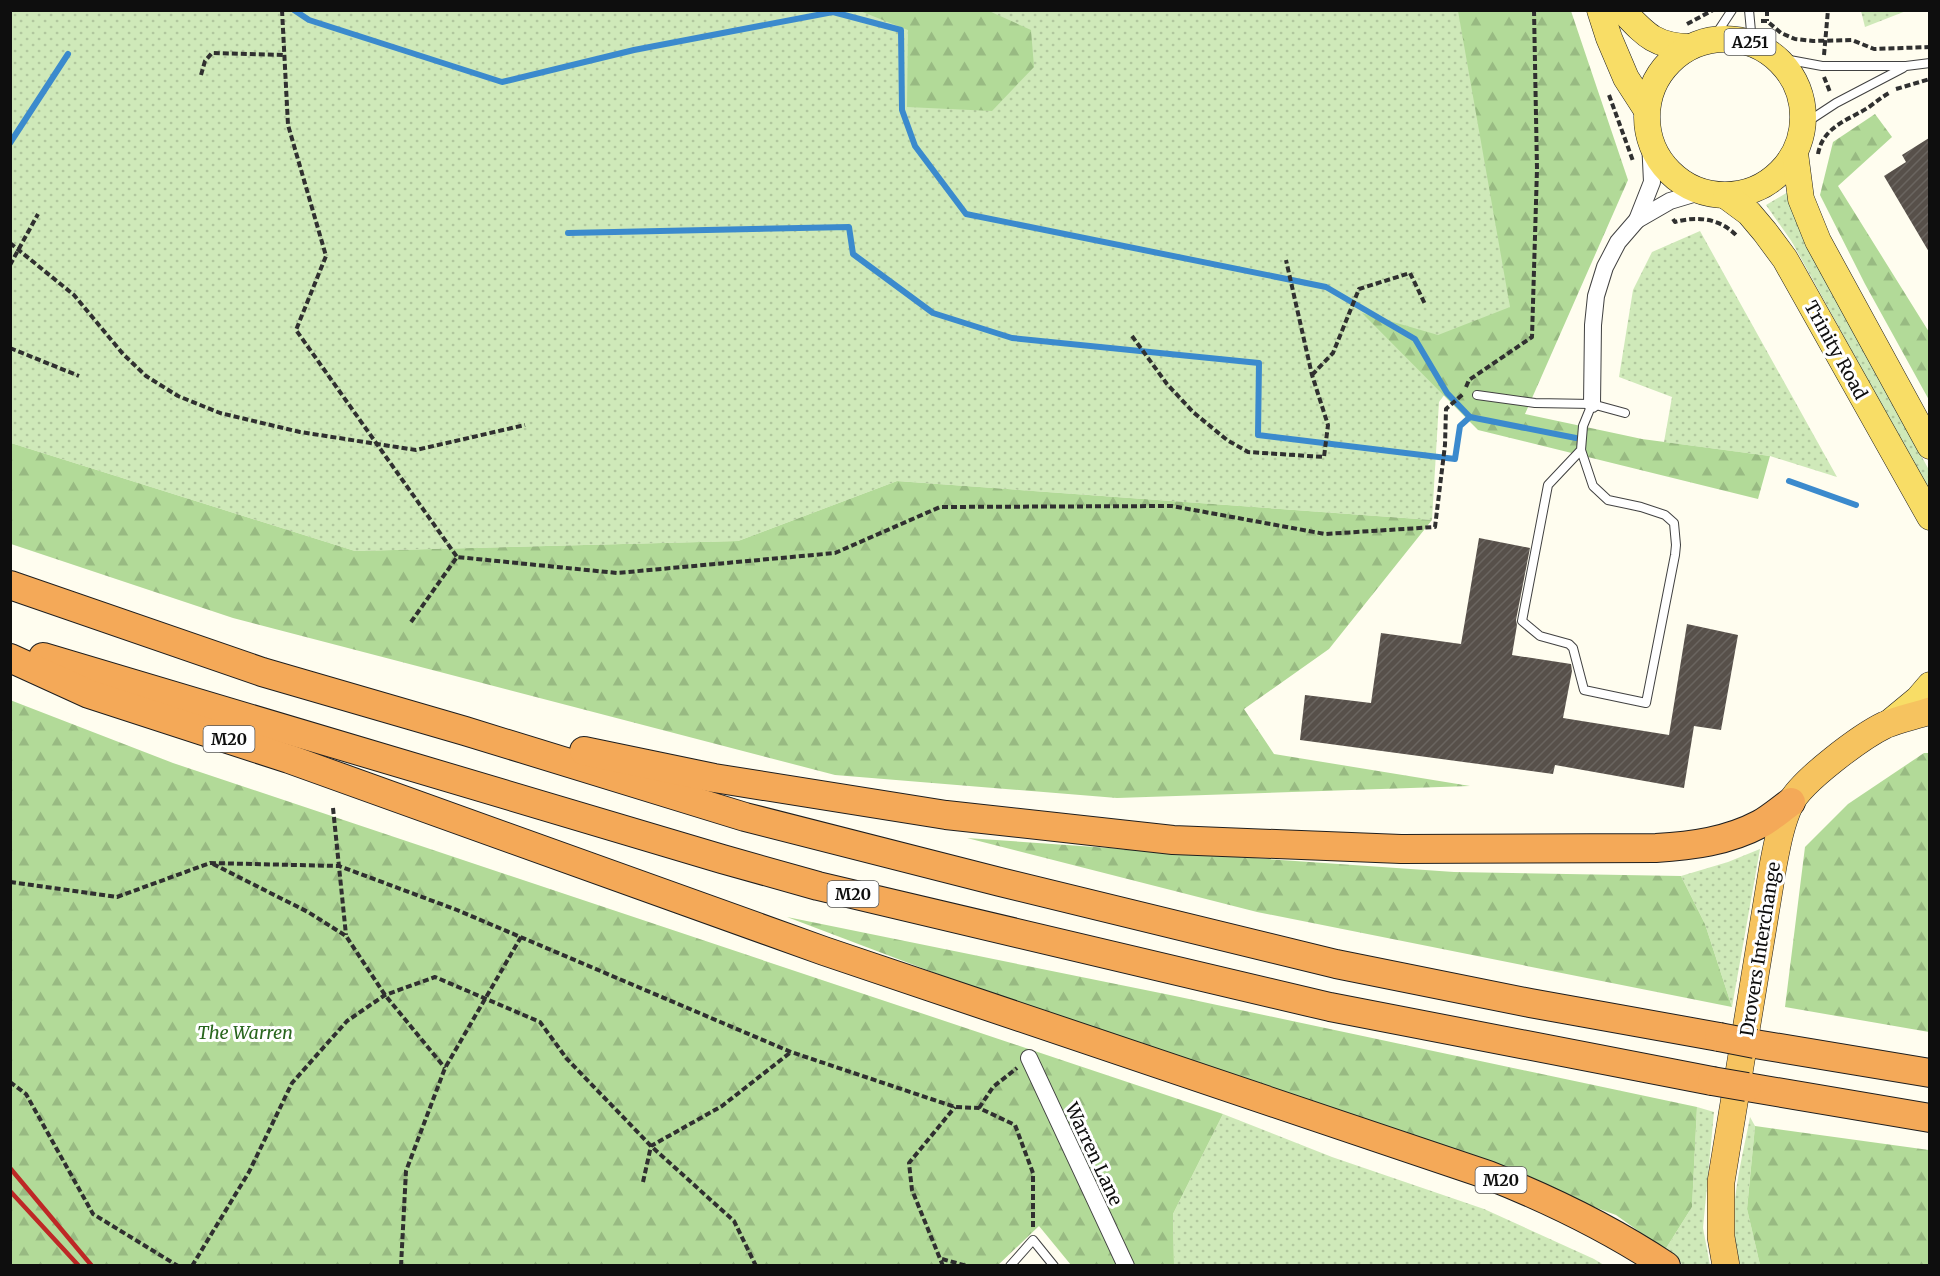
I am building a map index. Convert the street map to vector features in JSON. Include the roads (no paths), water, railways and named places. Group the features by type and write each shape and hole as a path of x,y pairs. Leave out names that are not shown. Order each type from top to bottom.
{"highway":[{"path":"10,585 262,672 465,731 745,817 1023,888 1336,964 1719,1038 1929,1073"},
{"name":"M20","path":"10,647 818,886 1330,1007 1712,1081 1929,1118"},
{"name":"M20","path":"10,658 89,694 289,759 824,951 1488,1175 1541,1196 1590,1220 1634,1244 1666,1266"},
{"name":"Drovers Interchange","path":"1726,1266 1721,1237 1721,1182 1773,866 1791,802 1833,760 1858,741 1886,725 1929,711"},
{"path":"465,731 606,755 714,778 946,815 1173,840 1401,849 1656,848 1695,845 1736,835 1762,823 1791,802"}],"main road":[{"name":"Trinity Road","path":"1600,10 1626,78 1646,109"},
{"name":"Trinity Road","path":"1622,10 1653,39 1670,46 1686,36 1713,39 1736,38 1751,31 1768,50 1779,58 1793,76 1802,97 1807,155 1801,199 1818,241 1929,446"},
{"name":"Trinity Road","path":"1686,36 1654,81 1646,109 1650,140 1665,168 1680,182 1700,192 1725,196 1758,189 1807,155"},
{"name":"Trinity Road","path":"1725,196 1749,213 1785,259 1929,517"},
{"path":"1886,725 1918,699 1929,685"}],"street":[{"path":"1637,220 1652,182 1650,140"},
{"path":"1592,404 1593,325 1596,296 1605,267 1618,242 1637,220 1670,201 1700,192"},
{"name":"Warren Lane","path":"1029,1058 1126,1266"}],"lane":[{"path":"1713,39 1732,10"},
{"path":"1749,10 1751,31"},
{"path":"1779,58 1822,66 1906,66 1929,63"},
{"path":"1804,124 1836,103 1906,66"},
{"path":"1477,395 1535,403 1592,404 1625,413"},
{"path":"1581,450 1548,485 1522,621 1540,636 1569,644 1573,648 1584,690 1646,704 1675,555 1674,523 1665,515 1641,507 1608,501 1593,486 1581,450 1583,426 1592,404"},
{"path":"1010,1266 1033,1240 1054,1266"}],"waterway":[{"path":"294,10 309,20 502,82 634,50 833,12 901,30 902,110 915,146 966,214 1326,287 1415,339 1447,393 1470,417 1576,438"},
{"path":"10,143 68,54"},
{"path":"568,233 849,227 853,254 933,313 1012,338 1259,363 1258,435 1455,459 1460,426 1470,417"},
{"path":"1789,481 1856,505"}],"railway":[{"path":"10,1168 92,1266"},
{"path":"10,1191 79,1266"}],"park label":[{"name":"The Warren","path":"245,1032"}]}
